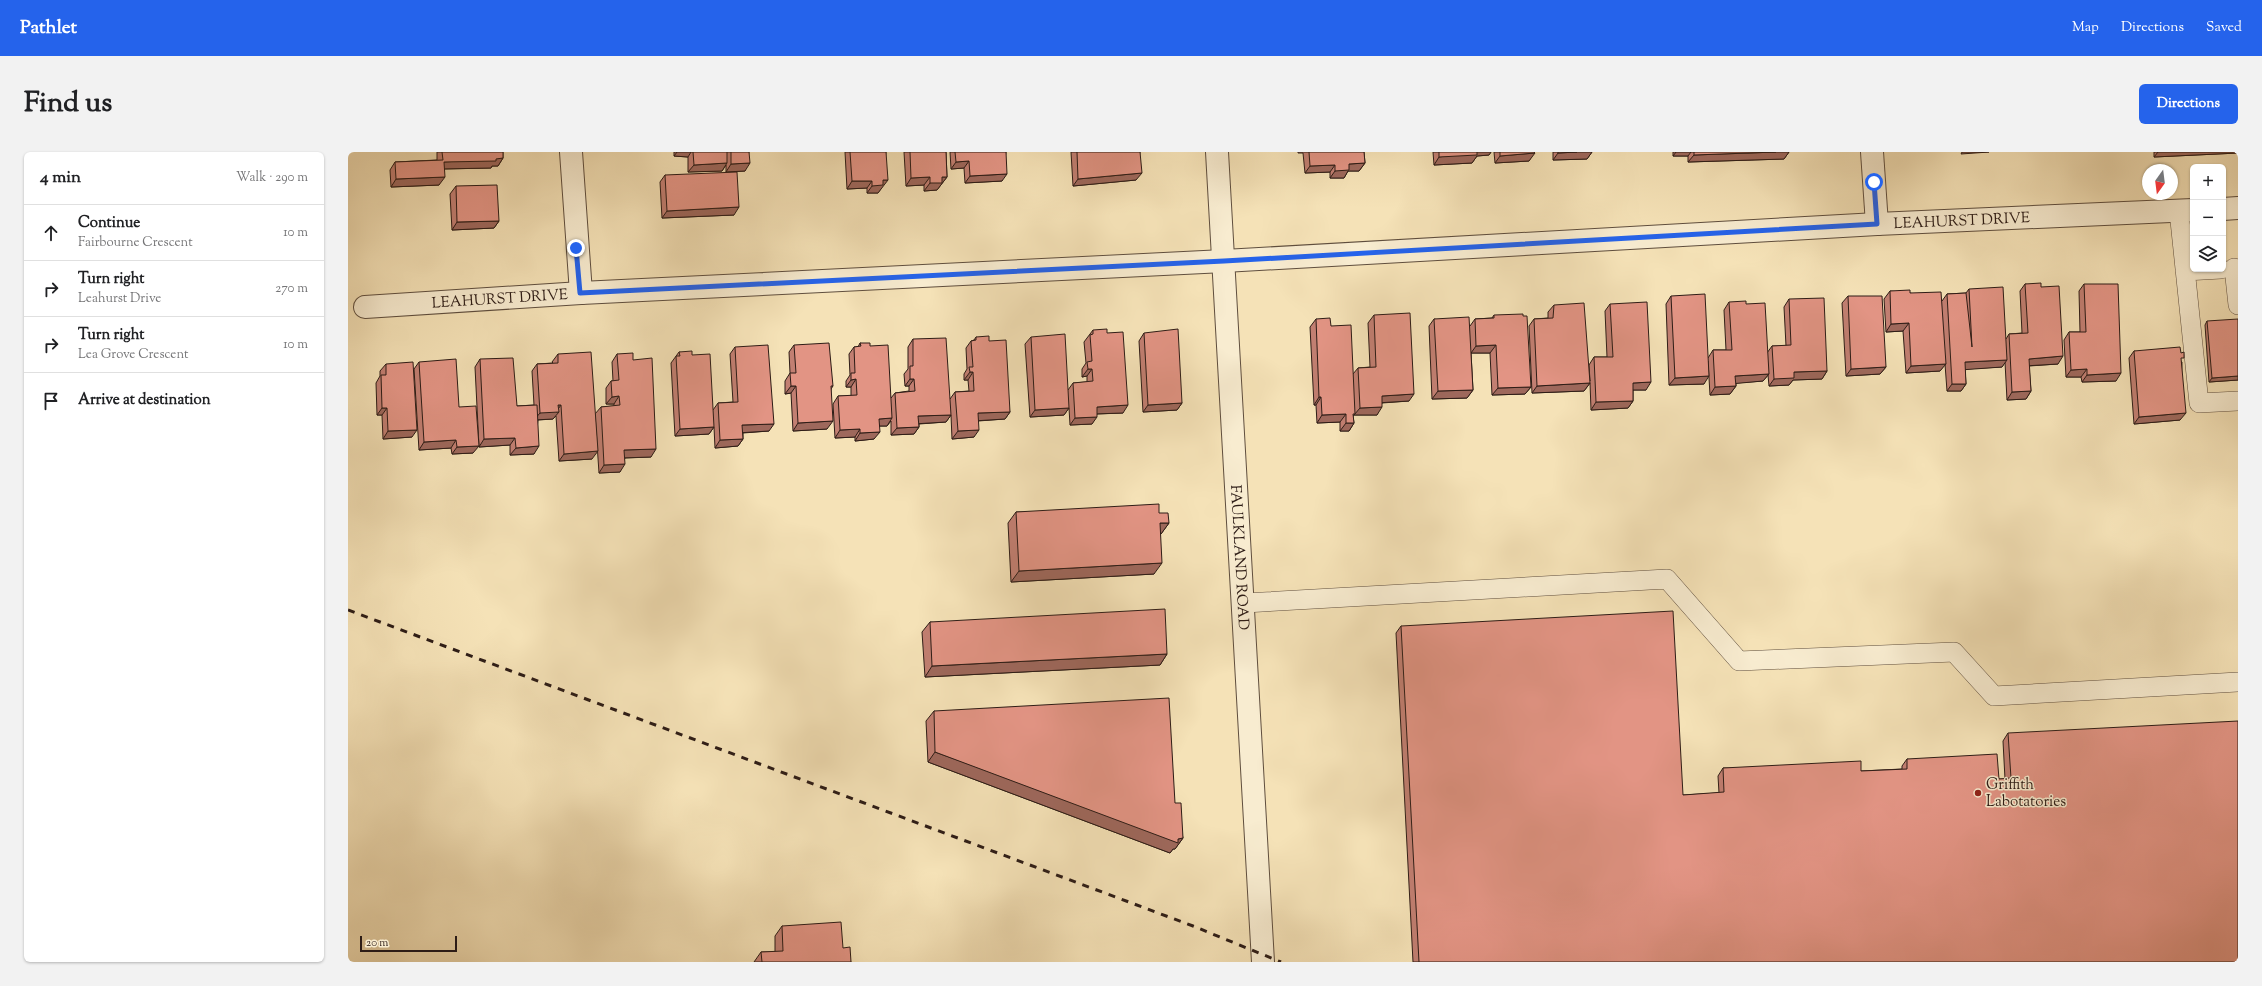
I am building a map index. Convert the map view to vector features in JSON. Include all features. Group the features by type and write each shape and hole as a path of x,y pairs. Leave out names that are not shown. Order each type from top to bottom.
{"street":[{"path":"571,152 580,293"},
{"name":"FAULKLAND ROAD","path":"1217,152 1244,603 1263,962"},
{"path":"1872,152 1877,224"},
{"path":"2226,208 2238,208"},
{"name":"LEAHURST DRIVE","path":"365,307 580,293 1224,261 1877,224 2186,210"}],"lane":[{"path":"2186,210 2185,271 2199,403 2238,401"},
{"path":"2185,271 2229,269 2238,305"},
{"path":"1244,603 1667,579 1739,661 1954,652 1994,696 2238,682"}],"building":[{"path":"442,152 503,152 503,158 496,159 496,161 444,162 445,177 396,179 395,162 443,160"},
{"path":"693,152 727,152 727,163 694,165"},
{"path":"731,152 749,152 750,163 731,164"},
{"path":"850,152 886,152 888,180 883,180 883,185 872,186 872,181 852,181"},
{"path":"910,152 946,152 947,177 942,177 942,183 930,183 930,177 911,178"},
{"path":"955,152 1006,152 1007,174 970,176 969,161 956,162"},
{"path":"1077,152 1140,152 1142,173 1078,179"},
{"path":"1309,152 1364,152 1365,163 1349,164 1349,170 1335,171 1335,165 1310,166"},
{"path":"1439,152 1477,152 1477,155 1439,157"},
{"path":"1500,152 1534,152 1535,153 1500,156"},
{"path":"1694,152 1776,152 1694,155"},
{"path":"737,172 739,207 667,211 665,175"},
{"path":"497,185 499,221 457,222 456,186"},
{"path":"2041,283 2041,287 2059,286 2063,356 2029,359 2031,391 2012,392 2009,334 2028,333 2025,284"},
{"path":"2084,284 2118,284 2121,373 2087,375 2087,369 2071,370 2069,332 2086,332"},
{"path":"2003,287 2007,360 1965,362 1966,384 1952,384 1947,294 1966,293 1972,347 1969,289"},
{"path":"1910,290 1910,293 1941,292 1946,364 1911,366 1909,323 1891,324 1890,291"},
{"path":"1705,294 1709,376 1675,378 1671,296"},
{"path":"1848,296 1882,296 1886,367 1851,369"},
{"path":"1824,298 1827,371 1794,372 1794,378 1774,379 1772,346 1791,345 1789,299"},
{"path":"1746,301 1746,304 1765,303 1769,374 1735,376 1736,386 1715,387 1713,350 1732,350 1729,302"},
{"path":"1647,302 1651,382 1633,383 1633,401 1596,402 1594,357 1613,357 1610,304"},
{"path":"1584,303 1590,383 1537,386 1534,319 1553,318 1554,305"},
{"path":"1410,313 1414,394 1382,396 1382,407 1360,408 1358,368 1376,367 1374,315"},
{"path":"1523,314 1523,316 1527,316 1531,387 1498,388 1496,345 1476,346 1475,319 1494,318 1494,315"},
{"path":"1469,317 1473,390 1438,391 1434,319"},
{"path":"1330,318 1331,326 1351,325 1355,414 1353,414 1354,423 1346,423 1346,414 1322,415 1321,397 1319,397 1316,319"},
{"path":"2238,319 2238,376 2212,378 2207,321"},
{"path":"1107,329 1107,333 1123,332 1128,405 1097,407 1097,417 1075,418 1073,383 1093,381 1092,369 1088,369 1087,362 1092,361 1090,335 1093,334 1093,330"},
{"path":"1178,329 1182,403 1148,405 1144,333"},
{"path":"1065,334 1069,408 1035,410 1031,337"},
{"path":"989,336 989,341 1006,340 1010,412 978,413 979,430 958,431 955,392 974,391 973,372 970,372 969,367 973,367 971,341 976,340 976,337"},
{"path":"946,338 951,415 918,416 919,427 897,428 895,393 915,391 914,379 910,379 910,366 913,366 913,339"},
{"path":"829,343 833,386 831,386 833,421 798,423 796,386 791,386 790,373 796,373 794,345"},
{"path":"860,343 870,343 870,346 888,345 892,418 879,419 880,432 860,433 860,429 840,430 838,396 857,395 856,379 851,380 851,373 855,373 854,347 861,346"},
{"path":"768,345 774,424 742,425 743,439 720,440 718,403 738,402 735,347"},
{"path":"2180,347 2181,353 2184,352 2184,358 2181,358 2186,413 2139,417 2134,351"},
{"path":"692,351 692,355 710,354 714,427 680,429 676,356 680,356 679,352"},
{"path":"591,352 598,451 564,454 561,405 558,405 559,412 540,413 537,364 558,363 558,354"},
{"path":"633,353 633,360 652,358 656,449 624,450 625,464 604,465 601,407 620,405 619,396 612,397 611,381 619,380 617,354"},
{"path":"513,358 517,406 537,405 539,446 516,448 515,438 484,439 480,359"},
{"path":"456,359 459,407 476,406 479,446 457,447 456,440 424,442 419,362"},
{"path":"413,362 417,430 388,431 387,408 382,408 381,375 386,375 386,364"},
{"path":"1159,504 1159,513 1168,513 1169,523 1160,523 1162,563 1019,571 1016,512"},
{"path":"1165,609 1167,654 932,666 930,622"},
{"name":"Griffith Labotatories","path":"1673,611 1683,795 1724,792 1723,768 1861,761 1861,771 1907,769 1907,759 1997,754 1999,779 2011,778 2008,733 2238,721 2238,962 1419,962 1401,626"},
{"path":"1169,698 1175,803 1181,803 1183,838 1178,839 1178,843 935,752 934,711"},
{"path":"841,922 843,948 850,947 851,962 762,962 761,952 783,951 782,926"}],"railway":[{"path":"348,610 1193,926 1281,962"}],"place":[{"name":"Griffith Labotatories","path":"1978,793"}],"route":[{"path":"576,248 580,293 1224,261 1877,224 1874,182"}]}
